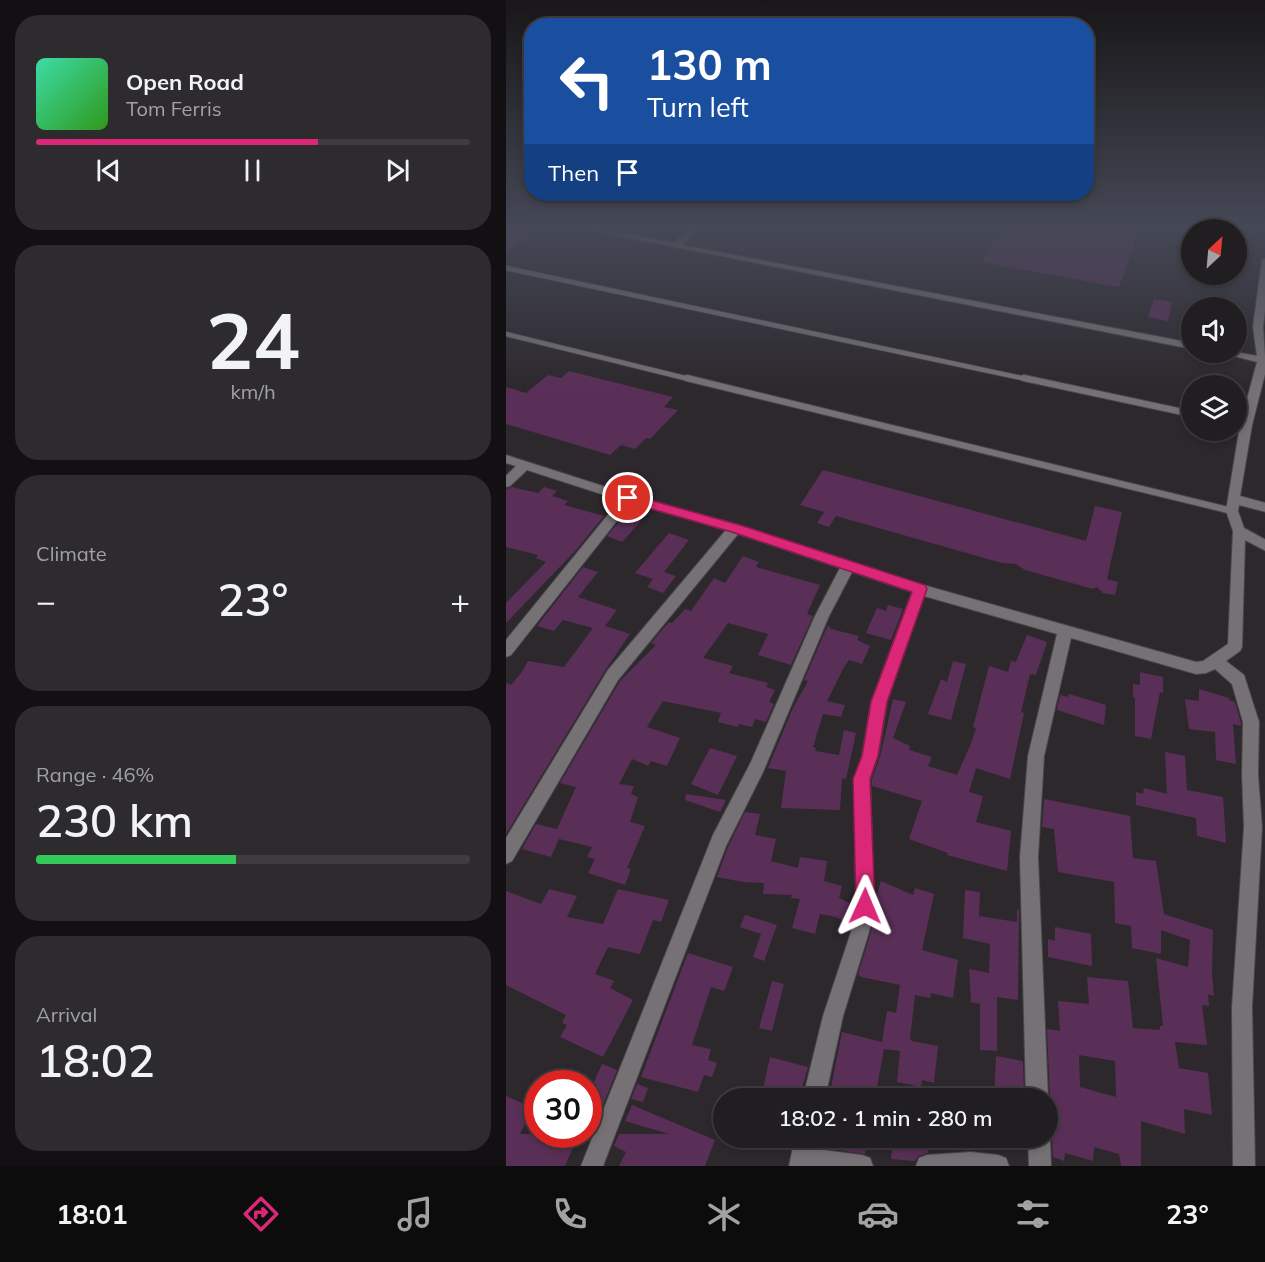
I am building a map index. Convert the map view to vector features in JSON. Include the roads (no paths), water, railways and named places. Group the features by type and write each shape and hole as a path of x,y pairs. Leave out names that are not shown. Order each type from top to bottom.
{"street":[{"path":"859,281 1181,344"},
{"path":"1247,407 1263,360 1264,281"},
{"path":"1247,357 1263,360"},
{"path":"506,459 628,498 735,528 920,589 1196,668 1206,667 1235,647 1239,531 1234,505 1240,441"},
{"path":"506,483 525,465"},
{"path":"506,651 628,498"},
{"path":"1234,505 1265,507"},
{"path":"506,855 614,675 735,528"},
{"path":"1239,531 1265,546"},
{"path":"592,1166 719,841 757,767 822,616 848,567"},
{"path":"816,1088 833,1016 860,932 865,906 862,779 870,756 879,702 920,589"},
{"path":"1037,1088 1029,857 1036,756 1065,632"},
{"path":"1216,661 1239,680 1251,723 1250,775 1253,828 1242,1007 1244,1166"},
{"path":"1039,1148 1040,1166"},
{"path":"800,1162 862,1166"},
{"path":"927,1166 998,1166"}],"lane":[{"path":"573,281 1181,412"},
{"path":"506,334 1234,505"}]}
